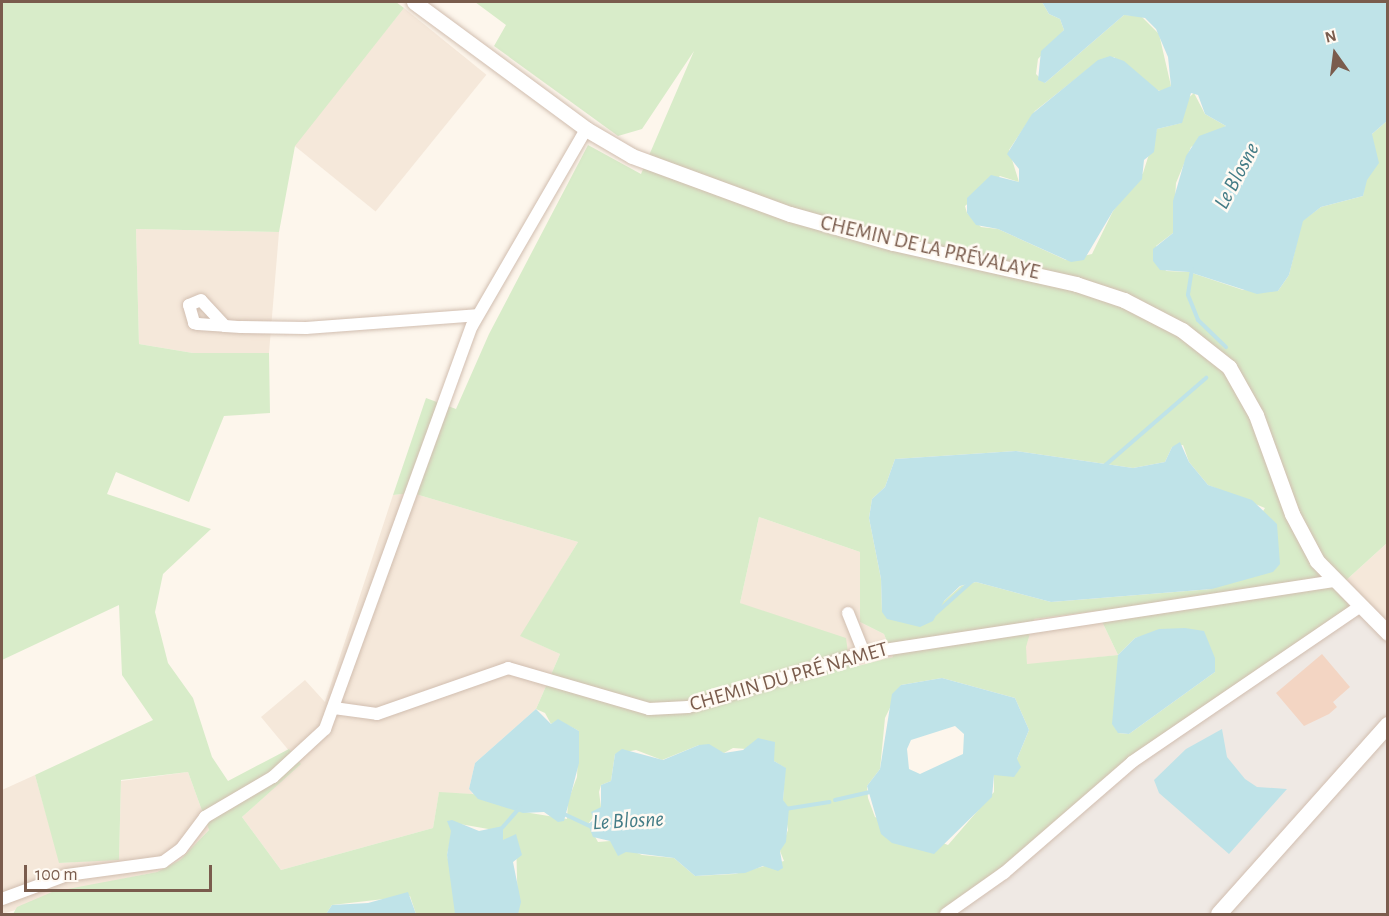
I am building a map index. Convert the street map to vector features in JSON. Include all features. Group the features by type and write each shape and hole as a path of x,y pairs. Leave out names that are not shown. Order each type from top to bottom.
{"main road":[{"path":"1219,915 1388,725"}],"street":[{"name":"CHEMIN DE LA PRÉVALAYE","path":"414,2 586,129 632,156 702,184 893,243 1076,284 1124,300 1182,330 1208,348 1241,386 1292,514 1320,565 1332,581 1388,633"},
{"path":"2,898 67,875 146,866 173,856 205,816 273,777 304,752 325,729 431,428 477,315 586,129"},
{"path":"225,326 283,334 477,315"},
{"name":"CHEMIN DU PRÉ NAMET","path":"334,708 377,714 508,668 631,705 668,710 709,702 864,652 1332,581"},
{"path":"946,915 1004,873 1058,823 1150,749 1359,608"},
{"path":"848,613 864,652"}],"shaded area":[{"path":"404,8 486,75 376,211 293,145"},
{"path":"136,229 279,232 269,353 193,353 139,344"},
{"path":"412,493 578,542 521,636 560,654 536,709 475,763 469,789 473,794 439,793 433,828 281,870 242,817 300,764 261,717 305,680 325,702 393,495"},
{"path":"759,517 860,552 860,622 884,634 893,657 850,668 740,603"},
{"path":"1387,543 1387,636 1340,595 1343,583"},
{"path":"1353,609 1387,636 1387,914 954,914 1169,738"},
{"path":"1097,611 1118,655 1027,665 1025,647 1034,619"},
{"path":"188,772 209,830 180,860 157,872 108,882 2,914 2,790 35,775 60,863 119,859 121,781"}],"green space":[{"path":"2,2 396,2 404,8 295,146 279,232 136,229 139,344 193,353 269,353 270,413 224,416 189,502 116,472 107,494 211,529 163,574 155,612 168,663 193,698 212,757 228,781 289,749 301,764 242,817 281,870 433,828 439,792 473,794 518,811 567,819 568,801 577,777 579,731 558,720 551,724 545,713 536,709 560,654 520,636 578,542 412,493 393,495 426,398 456,409 489,334 588,145 641,174 694,51 642,129 618,136 494,46 506,25 475,2 1042,2 1049,14 1060,19 1064,30 1038,59 1036,74 1045,83 1124,15 1141,16 1159,34 1171,86 1163,92 1154,89 1114,57 1093,65 1035,111 1009,150 1019,182 1000,176 965,206 967,213 981,227 998,229 1066,260 1092,254 1113,211 1143,173 1157,129 1181,123 1186,100 1194,93 1205,114 1226,126 1191,147 1176,183 1173,233 1156,246 1166,271 1189,272 1243,290 1278,291 1289,275 1302,221 1321,207 1363,196 1372,134 1387,121 1387,543 1343,583 1340,595 1353,609 1169,738 954,914 518,914 516,840 503,840 494,830 454,823 447,855 456,894 455,914 416,914 410,896 332,905 326,914 13,914 17,907 52,892 157,872 180,860 209,830 188,772 121,780 119,860 59,863 35,775 153,720 122,675 119,605 2,660","holes":["1183,445 1189,462 1208,485 1265,508 1212,589 1051,602 976,582 961,586 944,601 882,612 881,579 869,518 872,499 885,487 895,459 1016,451 1133,468 1165,462 1172,447","759,517 860,552 860,622 884,634 893,657 850,668 846,638 740,603","1097,611 1118,655 1027,664 1026,647 1034,619","1146,635 1215,672 1129,734 1118,733 1118,655 1135,638","942,678 1015,698 1029,730 1017,759 994,775 994,792 948,845 875,817 868,798 867,786 880,769 885,718 901,685","699,745 724,753 733,748 773,751 774,761 785,768 783,800 788,830 780,851 784,861 735,874 695,876 674,858 642,855 610,841 598,842 588,824 601,807 599,792 601,785 611,781 615,754 636,750 662,760"]}],"water":[{"name":"Le Blosne","path":"1042,2 1387,2 1387,121 1372,134 1379,163 1367,180 1363,196 1321,207 1303,221 1289,275 1278,291 1257,294 1189,272 1160,270 1153,261 1153,249 1173,233 1173,201 1186,156 1199,136 1226,126 1205,114 1198,95 1191,93 1182,123 1157,129 1154,152 1144,160 1142,179 1113,211 1084,260 1071,262 998,229 976,225 967,213 967,198 991,175 1019,182 1019,169 1007,154 1032,114 1098,60 1110,56 1124,61 1159,91 1171,86 1168,57 1156,29 1145,18 1124,15 1045,83 1038,80 1041,51 1064,30 1060,19 1049,14"},
{"path":"1180,442 1189,462 1208,485 1252,500 1277,524 1280,564 1273,572 1212,589 1051,602 976,582 960,586 944,601 933,621 920,627 887,619 882,612 881,579 869,518 872,499 885,487 895,459 1016,451 1133,468 1165,462 1172,447"},
{"path":"1185,628 1204,631 1215,658 1215,672 1129,734 1118,733 1112,724 1118,655 1135,638 1159,629"},
{"path":"942,678 1015,698 1029,730 1017,759 1021,767 1014,777 994,775 992,797 934,854 892,843 881,834 867,786 880,769 892,694 901,685","holes":["955,726 964,734 963,754 920,774 909,769 907,749 911,740"]},
{"path":"536,709 551,724 558,719 579,731 579,763 564,821 558,822 544,812 523,813 478,799 469,789 475,763"},
{"path":"1222,729 1227,757 1245,779 1257,787 1287,789 1229,854 1159,793 1154,780 1186,749"},
{"path":"758,738 775,742 774,761 786,768 783,800 789,808 786,842 780,851 783,868 778,871 763,866 745,873 695,876 674,858 626,852 618,856 610,841 593,837 588,824 594,820 591,812 601,807 601,785 611,781 615,754 622,749 663,760 699,745 709,744 724,753 743,750"},
{"path":"452,820 479,831 503,826 503,840 516,834 522,855 513,862 521,902 518,914 455,914 447,855 451,831 447,821"},
{"path":"408,892 416,914 326,914 332,905 368,903"}],"building":[{"path":"1322,654 1350,687 1333,702 1337,707 1329,714 1304,726 1276,693"}],"waterway":[{"name":"Le Blosne","path":"1192,269 1188,295 1198,320 1226,347"},
{"name":"Le Blosne","path":"1102,468 1206,378"},
{"name":"Le Blosne","path":"935,614 972,581"},
{"name":"Le Blosne","path":"835,800 871,792"},
{"name":"Le Blosne","path":"785,809 829,802"},
{"name":"Le Blosne","path":"502,828 520,807"},
{"name":"Le Blosne","path":"564,814 592,827"}]}
